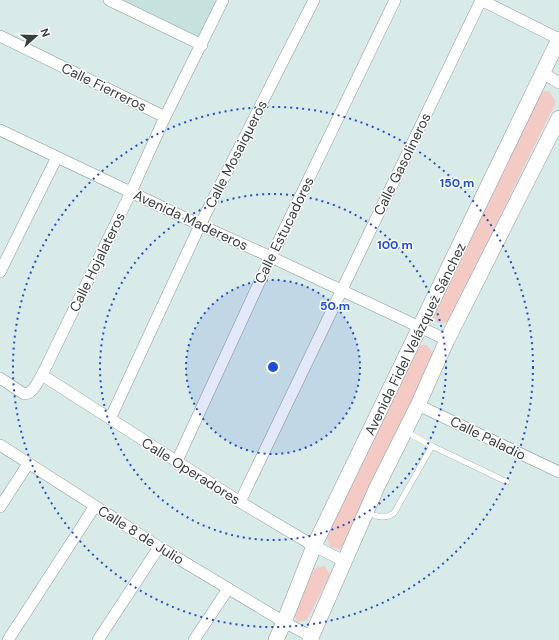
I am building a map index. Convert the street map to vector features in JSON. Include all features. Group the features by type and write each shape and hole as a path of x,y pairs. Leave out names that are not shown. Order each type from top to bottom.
{"main road":[{"name":"Avenida Fidel Velázquez Sánchez","path":"276,640 314,546 559,39"},
{"name":"Avenida Fidel Velázquez Sánchez","path":"312,639 344,561 377,487 418,405 447,340 559,118"}],"street":[{"path":"109,0 202,45"},
{"name":"Calle Hojalateros","path":"0,378 24,394 30,392 42,375 131,192 165,117 223,0"},
{"name":"Calle Mosaiqueros","path":"110,419 200,225 314,0"},
{"name":"Calle Estucadores","path":"177,461 271,257 395,0"},
{"path":"481,0 559,39"},
{"name":"Calle Gasolineros","path":"240,502 481,0"},
{"name":"Calle Fierreros","path":"0,36 165,117"},
{"path":"543,74 559,83"},
{"name":"Avenida Madereros","path":"0,130 447,340"},
{"path":"0,272 57,157"},
{"name":"Calle Operadores","path":"42,375 240,502 314,546 344,561"},
{"name":"Calle Paladio","path":"418,405 559,472"},
{"name":"Calle 8 de Julio","path":"0,445 159,547 312,639"},
{"path":"0,507 28,464"},
{"path":"8,640 95,506"},
{"path":"98,640 159,547"},
{"path":"194,640 228,589"}],"lane":[{"path":"405,431 432,446 507,482"},
{"path":"366,513 386,518 394,513 432,446"}],"shaded area":[{"path":"122,0 217,0 199,37"},
{"path":"549,91 556,102 448,322 438,323 431,313 540,92"},
{"path":"418,345 427,345 434,355 341,549 330,547 327,538"},
{"path":"325,566 330,575 307,620 297,622 294,613 315,568"}]}
